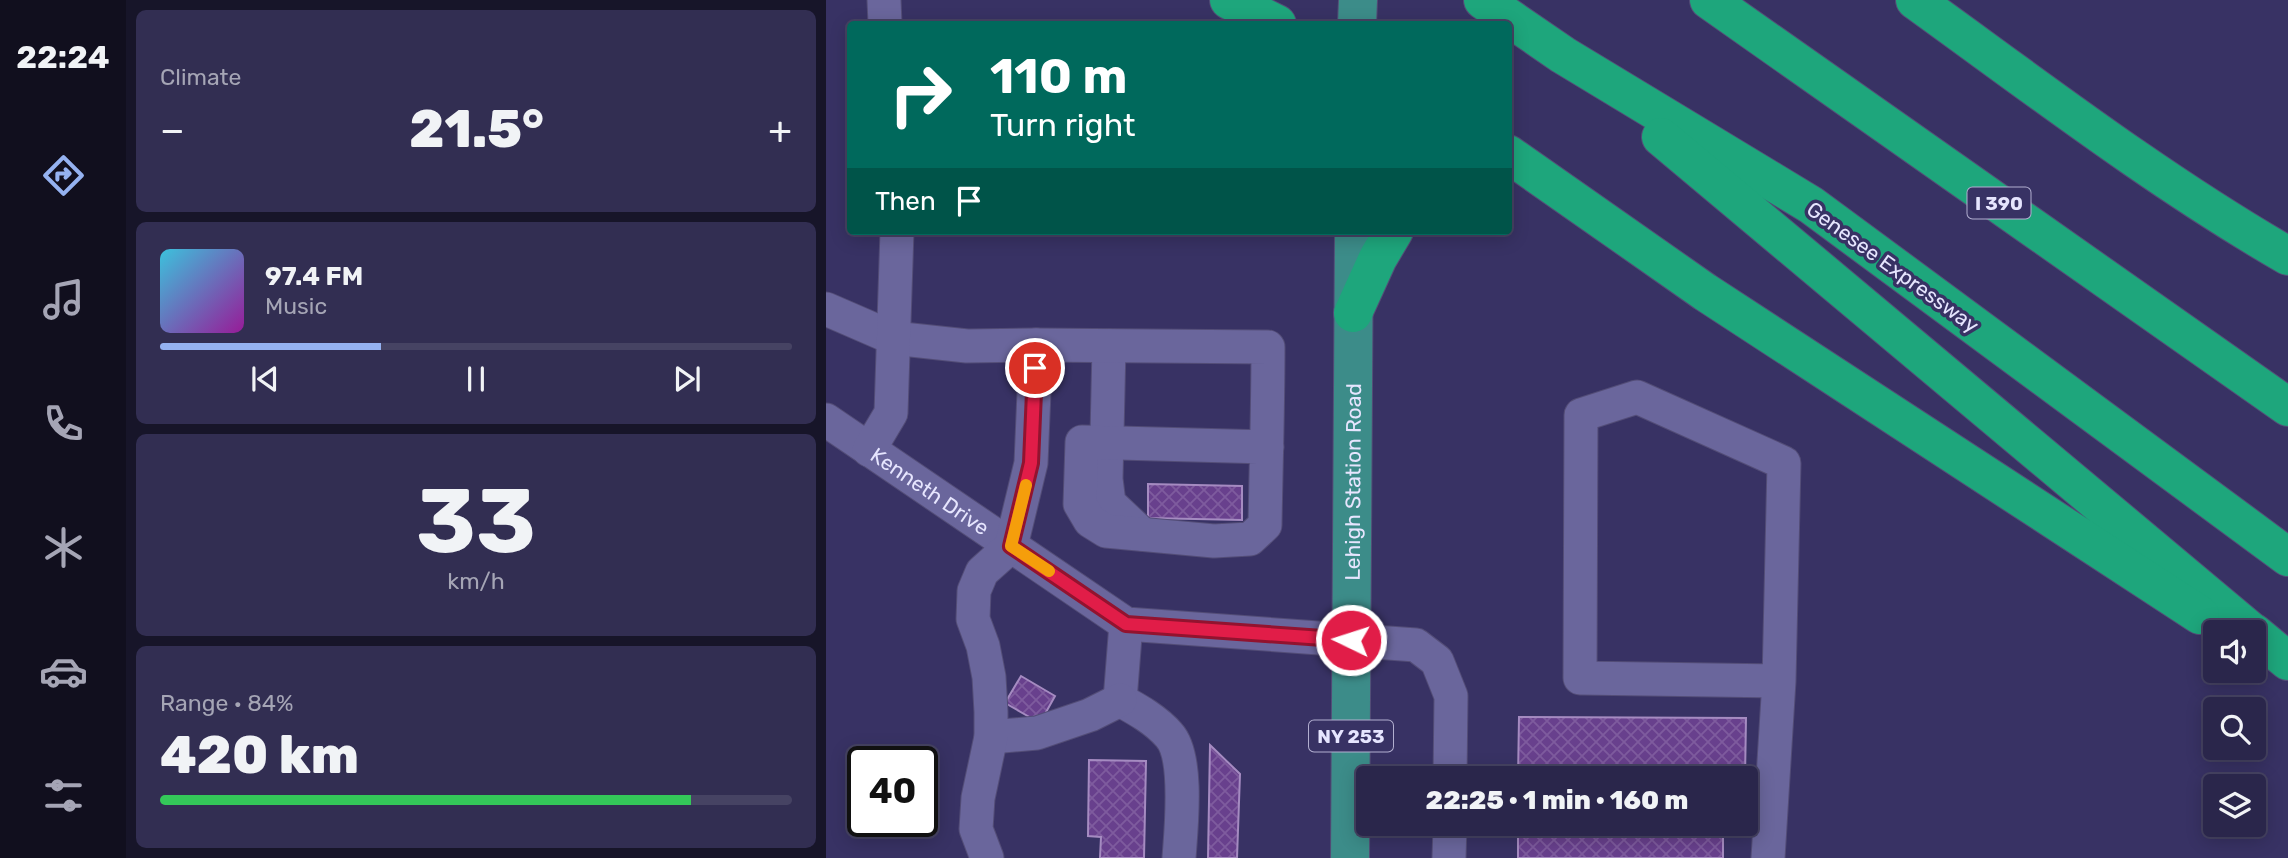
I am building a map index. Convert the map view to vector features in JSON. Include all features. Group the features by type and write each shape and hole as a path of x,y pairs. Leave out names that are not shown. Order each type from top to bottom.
{"highway":[{"path":"1229,0 1271,21"},
{"name":"Genesee Expressway","path":"1483,0 1563,55 1811,205 2288,557"},
{"name":"I 390","path":"1709,0 2288,407"},
{"path":"1915,0 2080,120 2288,256"},
{"path":"1563,55 2239,620"},
{"path":"1512,157 1705,292 2208,620"},
{"path":"1512,178 1553,183"},
{"path":"1353,313 1392,235"},
{"path":"2266,643 2288,662"},
{"path":"2266,658 2288,673"}],"main road":[{"path":"1357,21 1358,0"},
{"name":"Lehigh Station Road","path":"1350,858 1354,235"}],"street":[{"path":"884,0 885,21"},
{"path":"869,450 891,413 897,235"},
{"path":"826,309 893,338 967,346 1109,345 1269,347 1265,525 1250,539 1214,541 1142,534 1109,503 1106,479 1095,443 1109,345"},
{"path":"987,858 976,829 978,797 992,737 989,677 983,646 973,619 974,591 982,572 1011,546 1031,463 1036,345"},
{"path":"1768,858 1779,681 1784,463 1637,397 1581,415 1580,678 1779,681"},
{"name":"Kenneth Drive","path":"826,420 1126,624"},
{"path":"1095,443 1267,447"},
{"path":"1120,700 1126,624 1416,645 1437,661 1451,696 1450,766"},
{"path":"992,737 1037,733 1090,715 1120,700"},
{"path":"1120,700 1150,718 1171,737 1180,767 1182,807 1179,858"},
{"path":"1449,858 1450,836"}],"building":[{"path":"1148,484 1242,486 1242,520 1148,518"},
{"path":"1021,676 1055,696 1040,723 1005,703"},
{"path":"1519,717 1746,718 1745,766 1518,766"},
{"path":"1210,745 1240,774 1237,858 1208,858"},
{"path":"1089,760 1146,761 1144,858 1100,858 1101,837 1088,836"},
{"path":"1518,836 1723,836 1723,858 1518,858"}],"slow traffic":[{"path":"1026,485 1011,546 1049,571"}],"route":[{"path":"1035,368 1031,463 1011,546 1126,624 1351,640"}]}
